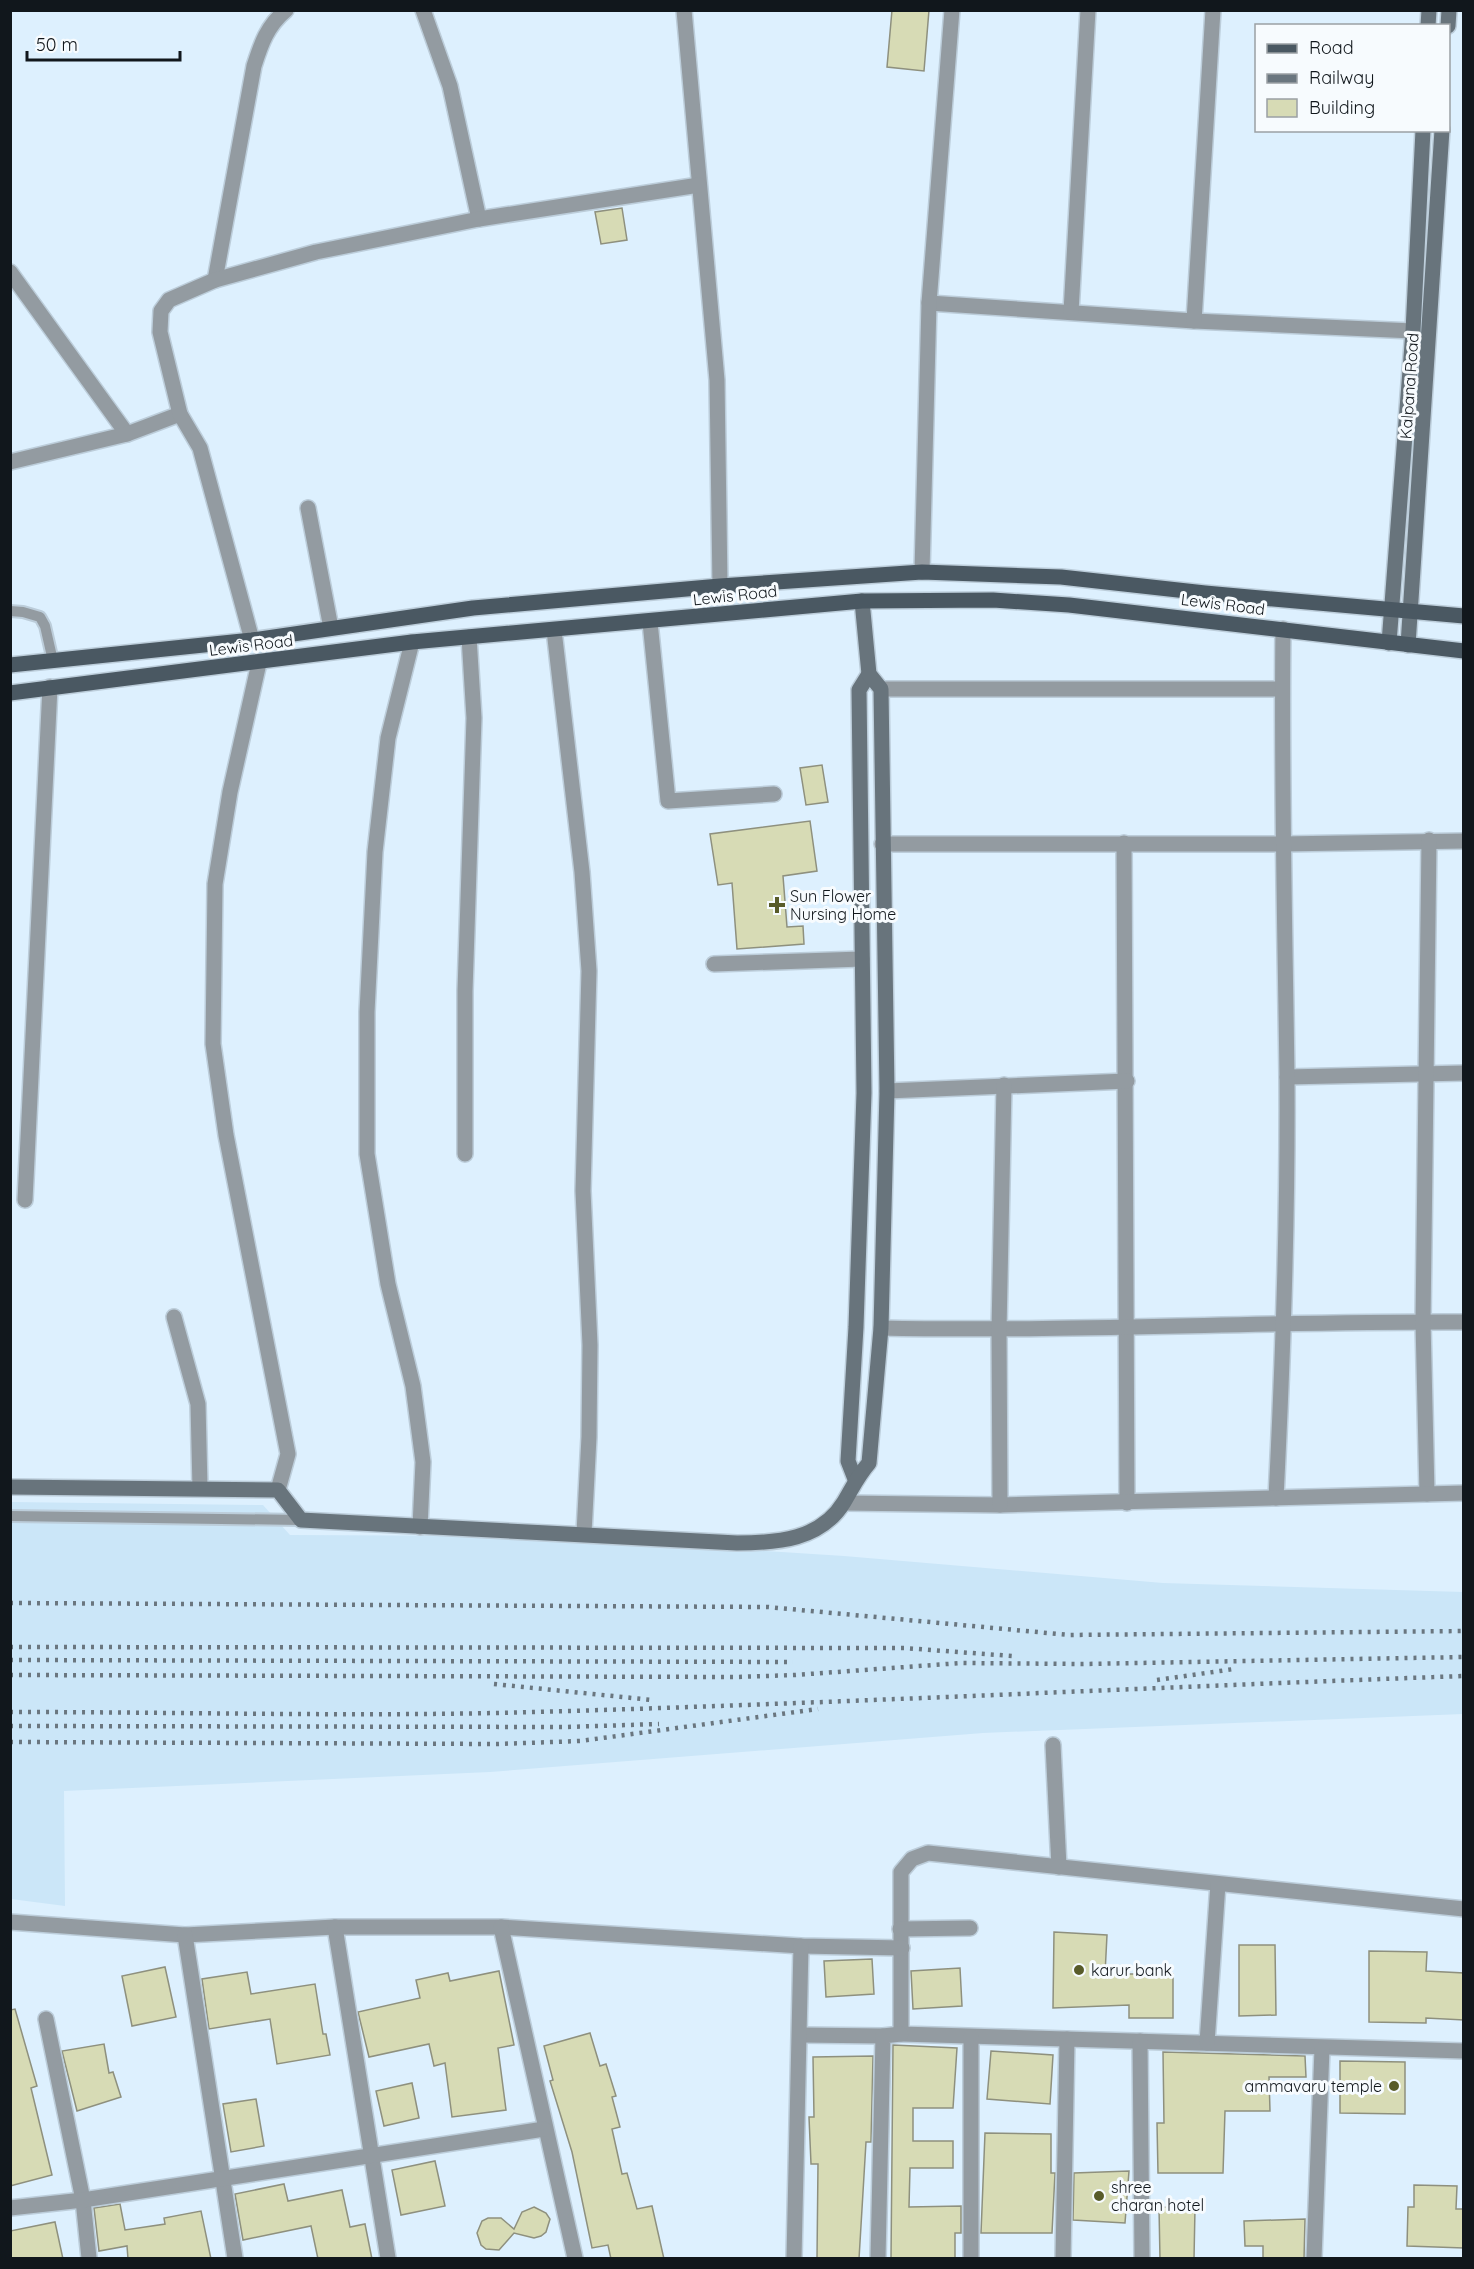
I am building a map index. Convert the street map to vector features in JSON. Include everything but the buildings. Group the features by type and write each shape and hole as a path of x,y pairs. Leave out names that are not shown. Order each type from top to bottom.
{"main road":[{"name":"Lewis Road","path":"10,665 252,640 473,608 720,586 922,572 1061,578 1464,616"},
{"name":"Lewis Road","path":"10,693 412,642 862,601 993,600 1069,605 1464,651"},
{"path":"183,648 188,671"}],"street":[{"path":"215,280 254,66 263,38 275,20 286,10"},
{"path":"423,10 450,86 479,219"},
{"path":"684,10 717,380 720,586"},
{"path":"922,572 929,303 952,10"},
{"path":"1071,312 1088,10"},
{"path":"1194,321 1213,10"},
{"name":"Kalpana Road","path":"1389,643 1413,331 1423,132"},
{"name":"Kalpana Road","path":"1408,645 1442,132"},
{"path":"252,640 200,448 180,414 160,332 161,311 169,300 215,280 316,252 479,219 699,185"},
{"path":"10,272 127,434"},
{"path":"929,303 1194,321 1413,331"},
{"path":"10,462 127,434 180,414"},
{"path":"308,508 331,628"},
{"path":"278,1490 301,1520 773,1543 794,1539 814,1529 844,1503 855,1479 869,1463 881,1328 886,1091 881,689 869,674 862,601"},
{"path":"650,622 668,801 774,794"},
{"path":"1276,1498 1285,1322 1287,1077 1282,844 1283,629"},
{"path":"554,630 582,872 589,970 583,1191 590,1345 589,1437 584,1533"},
{"path":"465,1154 465,991 474,718 469,637"},
{"path":"412,642 388,738 375,852 366,1012 367,1154 388,1284 416,1408 423,1462 420,1527"},
{"path":"259,663 230,792 215,884 213,1044 226,1135 288,1454 278,1490"},
{"path":"855,1479 848,1461 856,1327 864,1093 859,690 869,674"},
{"path":"25,1200 50,687"},
{"path":"881,689 1282,689"},
{"path":"1427,1494 1423,1322 1424,1072 1429,840"},
{"path":"882,844 1282,844 1464,841"},
{"path":"1124,843 1127,1081 1126,1503"},
{"path":"714,964 862,959"},
{"path":"1287,1077 1424,1072 1464,1073"},
{"path":"886,1091 1127,1081"},
{"path":"1000,1505 999,1330 1004,1085"},
{"path":"174,1317 198,1404 200,1488"},
{"path":"881,1328 1125,1329 1285,1322 1464,1322"},
{"path":"10,1486 278,1490"},
{"path":"844,1503 1000,1505 1126,1503 1464,1493"},
{"path":"1053,1746 1059,1867"},
{"path":"901,2034 901,1872 912,1859 928,1853 1464,1909"},
{"path":"1208,2043 1218,1884"},
{"path":"10,1922 185,1935 335,1927 501,1928 801,1946 902,1948"},
{"path":"335,1927 373,2153 388,2259"},
{"path":"501,1928 574,2259"},
{"path":"900,1929 970,1928"},
{"path":"185,1935 235,2259"},
{"path":"794,2259 801,2035 801,1946"},
{"path":"46,2019 83,2200 89,2259"},
{"path":"801,2035 883,2036 901,2034 1208,2043 1322,2049 1464,2051"},
{"path":"878,2259 883,2036"},
{"path":"971,2037 971,2259"},
{"path":"1062,2259 1067,2039"},
{"path":"1140,2041 1142,2259"},
{"path":"1314,2259 1322,2049"},
{"path":"10,2208 83,2200 223,2176 544,2129"}],"lane":[{"path":"10,611 40,617 45,626 53,661"},
{"path":"10,1516 301,1520"}],"shaded area":[{"path":"11,1502 263,1505 290,1535 528,1536 844,1556 1163,1583 1463,1592 1463,1714 983,1733 490,1772 64,1791 65,1906 11,1899"}],"railway":[{"path":"10,1603 768,1607 1069,1635 1464,1631"},
{"path":"10,1647 904,1648 1012,1656"},
{"path":"10,1675 736,1677 961,1663 1083,1664 1464,1657"},
{"path":"10,1660 793,1662"},
{"path":"1157,1680 1234,1669"},
{"path":"10,1712 339,1714 536,1712 1464,1676"},
{"path":"494,1684 652,1700"},
{"path":"10,1742 497,1744 580,1741 818,1709"},
{"path":"10,1726 566,1727 659,1724"}],"place":[{"name":"Sun Flower Nursing Home","path":"777,905"},
{"name":"karur bank","path":"1079,1970"},
{"name":"ammavaru temple","path":"1394,2086"},
{"name":"shree charan hotel","path":"1099,2196"}]}
